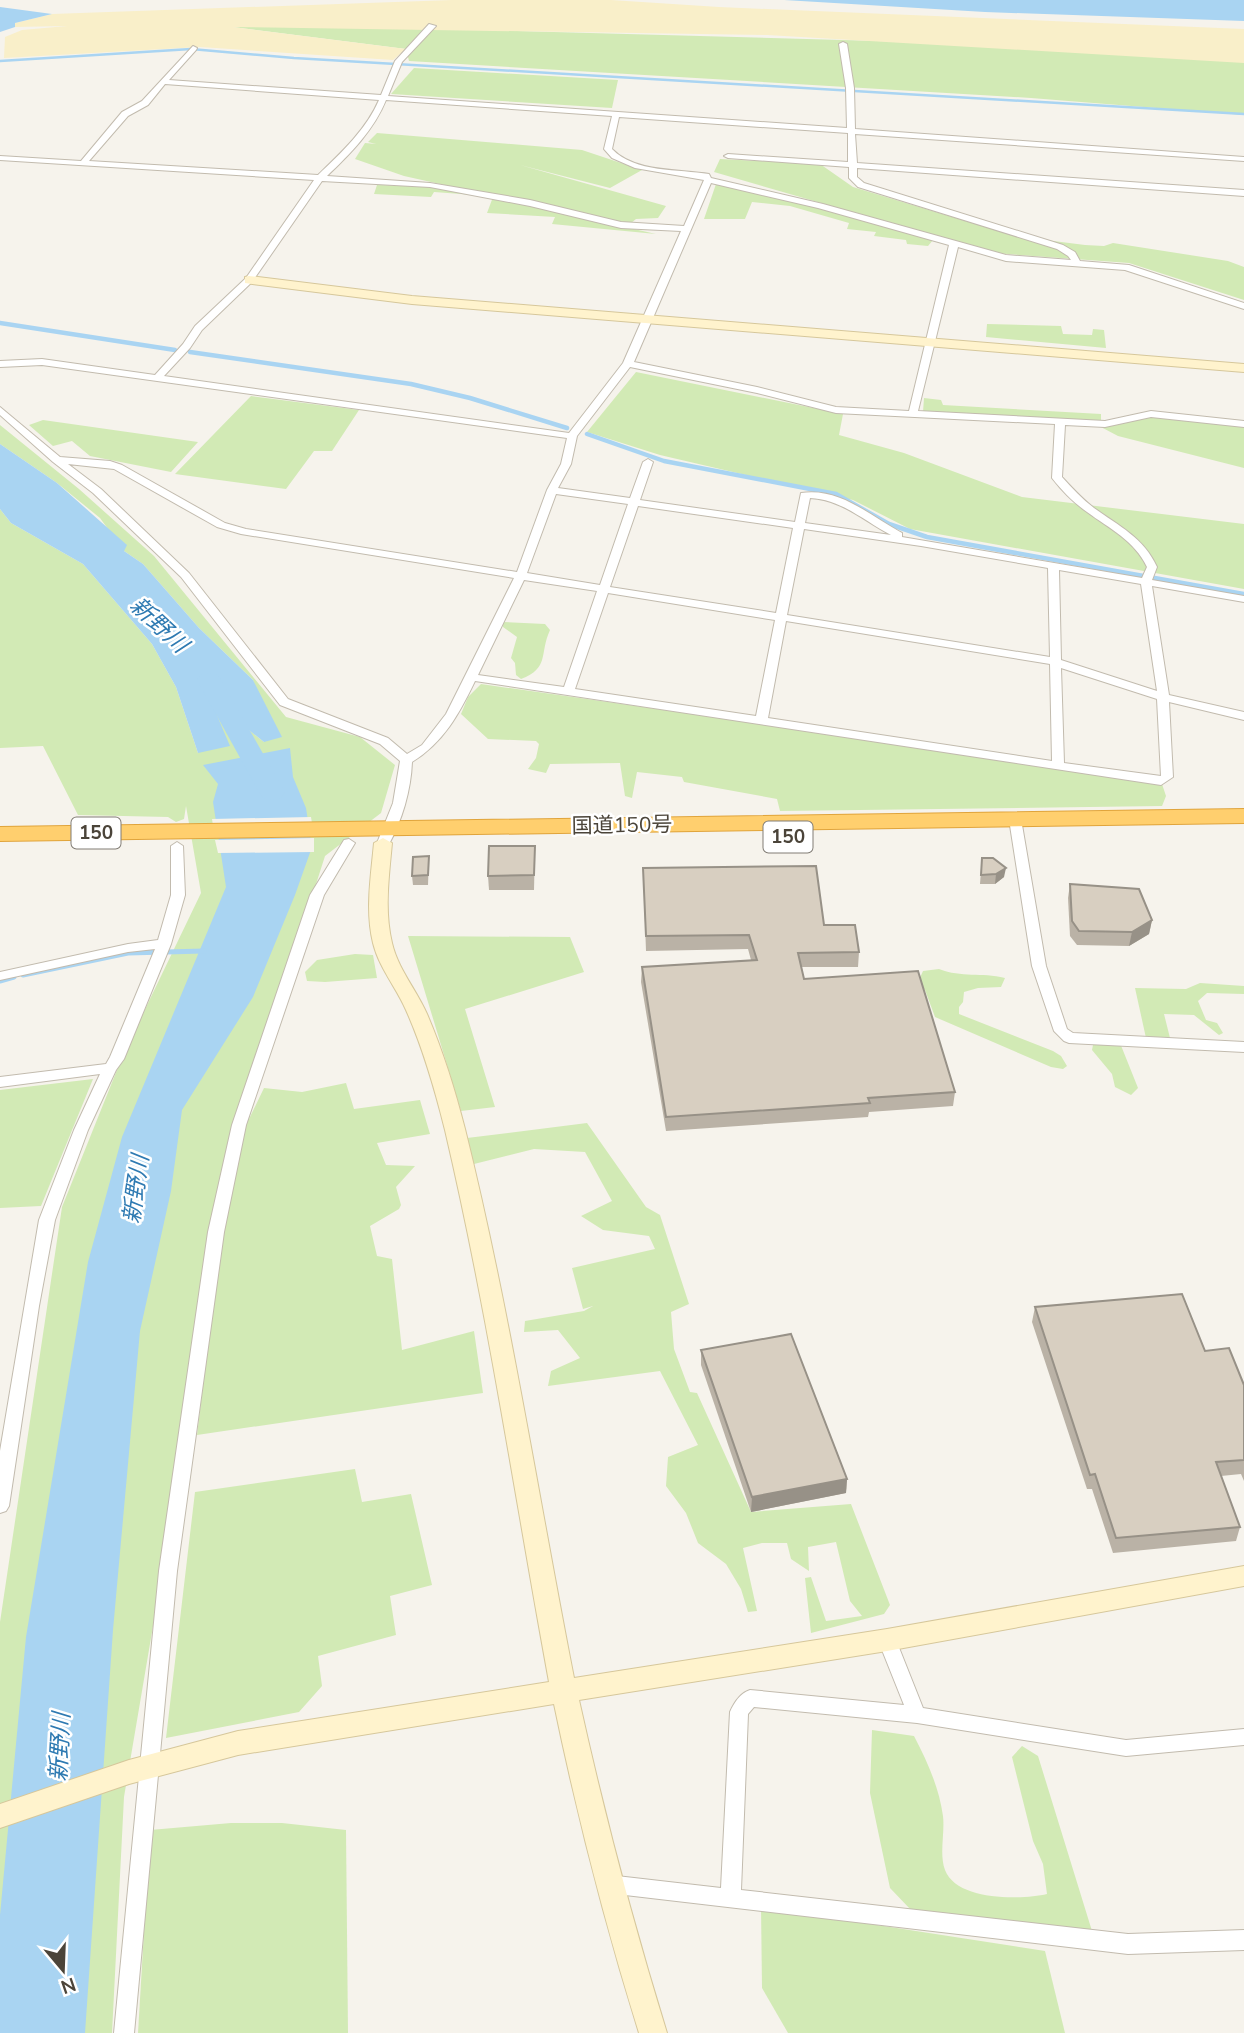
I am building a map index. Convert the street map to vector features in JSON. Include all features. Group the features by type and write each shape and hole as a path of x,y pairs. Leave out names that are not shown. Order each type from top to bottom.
{"highway":[{"name":"国道150号","path":"1016,827 1244,816"},
{"name":"国道150号","path":"0,846 338,839 387,835 1016,827 1244,831"},
{"name":"国道150号","path":"0,834 186,841"}],"street":[{"path":"158,377 187,346 198,328 249,280 320,178 351,148 378,111 398,63 432,26"},
{"path":"843,44 850,90 853,178 861,185 1060,247 1072,254 1076,262"},
{"path":"83,163 125,114 145,103 191,50"},
{"path":"163,82 1244,159"},
{"path":"616,114 608,149 611,154 640,166 706,176 708,180 820,206 1006,258 1111,263 1244,306"},
{"path":"728,156 1244,193"},
{"path":"0,158 430,186 530,203 621,225 687,229"},
{"path":"407,760 426,748 452,715 520,575 552,490 566,464 572,436 628,364 708,180"},
{"path":"913,413 954,244"},
{"path":"249,280 412,299 649,320 1244,368"},
{"path":"0,363 42,362 572,436"},
{"path":"628,364 757,390 836,410 1105,424 1151,414 1244,424"},
{"path":"0,410 97,491 185,575 284,702 384,741 407,760"},
{"path":"471,677 1161,781 1167,777 1162,681 1148,577 1152,567 1147,554 1138,543 1085,506 1057,478 1060,423"},
{"path":"57,460 118,467 221,525 245,531 1057,663 1161,697 1244,716"},
{"path":"568,692 648,462"},
{"path":"552,490 1148,577 1244,599"},
{"path":"761,721 805,495 847,502 873,524 921,543"},
{"path":"1053,565 1058,766"},
{"path":"407,760 406,774 387,835 377,902 382,941 391,969 417,1013 454,1128 505,1372 578,1764 606,1884 653,2033"},
{"path":"1016,827 1039,967 1061,1031 1069,1038 1244,1047"},
{"path":"124,2033 140,1769 153,1710 168,1571 216,1232 234,1142 338,839"},
{"path":"0,1506 47,1220 60,1181 110,1068 117,1059 164,944 178,895 186,841"},
{"path":"0,976 128,948 164,944"},
{"path":"0,1082 110,1068"},
{"path":"0,1816 140,1769 238,1743 887,1640 1244,1576"},
{"path":"887,1640 917,1715"},
{"path":"731,1899 739,1712 750,1698 917,1715 1126,1748 1244,1737"},
{"path":"606,1884 1128,1944 1244,1940"}],"green space":[{"path":"194,22 986,44 1244,62 1244,115 1031,98 409,61 406,49"},
{"path":"414,68 618,80 612,108 391,94"},
{"path":"377,133 582,150 642,170 610,188 520,165 666,206 658,218 636,219 631,223 608,221 404,176 355,159 365,143 376,144 368,142"},
{"path":"720,159 820,164 853,187 1015,236 1085,245 1104,246 1113,243 1228,261 1244,267 1244,300 1129,263 994,253 714,172"},
{"path":"716,184 834,212 933,240 928,246 907,244 906,240 874,236 876,232 847,229 849,223 790,206 752,202 745,219 704,219"},
{"path":"377,185 423,186 488,196 434,192 431,197 374,194"},
{"path":"493,197 656,234 552,224 555,217 487,213"},
{"path":"987,324 1061,326 1063,334 1092,335 1093,329 1104,330 1106,348 986,337"},
{"path":"636,372 843,414 839,435 904,453 1022,497 1244,524 1244,589 910,529 853,500 660,455 587,432"},
{"path":"251,396 359,410 332,451 314,451 286,489 175,474"},
{"path":"924,398 941,400 943,405 1101,414 1101,423 923,412"},
{"path":"1162,414 1244,426 1244,468 1118,436 1099,426"},
{"path":"43,420 198,442 171,472 90,456 72,441 53,446 29,425"},
{"path":"0,425 79,489 154,556 286,717 360,737 395,765 381,813 325,856 302,928 249,1119 264,1088 302,1092 346,1083 354,1109 420,1100 430,1134 377,1143 386,1165 415,1166 396,1187 401,1205 399,1209 370,1226 377,1256 392,1259 402,1350 474,1331 483,1393 197,1435 224,1208 124,1797 112,2033 0,2033 0,1622 62,1207 123,1055 201,893 186,806 184,819 176,822 168,817 78,815 43,746 0,748 0,509 11,523 83,564 152,644 176,687 198,753 209,698 264,742 253,680 199,628 143,564 124,551 100,518 57,483 0,444"},
{"path":"503,622 545,624 550,630 540,665 530,675 521,679 516,675 515,663 511,658 517,637 503,627"},
{"path":"481,684 1161,781 1166,796 1162,806 780,811 777,799 684,782 682,777 637,772 632,798 625,796 620,763 550,764 546,773 528,769 536,758 539,744 536,741 488,739 461,714 468,697"},
{"path":"408,936 570,937 584,972 465,1009 495,1107 461,1111"},
{"path":"355,954 373,955 377,978 307,981 305,972 317,960"},
{"path":"939,969 1005,978 1001,987 964,992 959,1014 1053,1051 1061,1056 1067,1066 1063,1069 1051,1067 935,1017 925,990 918,982 923,971"},
{"path":"1200,983 1244,986 1244,994 1207,993 1198,1001 1206,1020 1217,1023 1223,1033 1219,1035 1194,1015 1164,1014 1170,1038 1146,1038 1135,988 1186,989"},
{"path":"1105,1042 1120,1043 1138,1088 1131,1095 1115,1087 1112,1074 1092,1050 1093,1045"},
{"path":"93,1079 41,1206 0,1208 0,1090"},
{"path":"587,1123 646,1207 660,1215 689,1304 671,1312 674,1349 690,1392 697,1393 751,1512 851,1504 890,1605 884,1614 811,1633 805,1578 811,1577 826,1621 862,1616 850,1601 836,1542 808,1547 809,1571 791,1559 787,1543 762,1543 743,1548 757,1611 748,1612 741,1589 726,1564 698,1543 686,1513 666,1486 668,1457 698,1445 660,1371 548,1386 551,1371 580,1358 558,1330 524,1332 525,1321 584,1311 593,1306 583,1309 572,1268 655,1249 649,1236 603,1230 581,1216 612,1201 585,1152 534,1149 474,1164 467,1138"},
{"path":"355,1469 362,1502 411,1494 432,1585 390,1596 396,1635 318,1656 322,1686 299,1712 166,1738 195,1492"},
{"path":"872,1730 914,1736 939,1795 945,1870 962,1888 990,1896 1047,1894 1043,1864 1033,1841 1012,1757 1022,1746 1038,1756 1092,1931 911,1910 890,1888 870,1793"},
{"path":"231,1823 282,1823 346,1830 348,2033 138,2033 150,1830"},
{"path":"761,1907 1045,1951 1065,2033 788,2033 762,1988"}],"sand":[{"path":"452,0 611,0 1244,29 1244,63 767,35 233,27 406,49 393,60 200,47 4,58 5,37 22,30 67,26 15,27 15,23 52,14"}],"water":[{"path":"784,0 1244,0 1244,21 985,12"},
{"path":"0,7 52,14 15,23 15,27 0,32"},
{"path":"0,444 57,483 127,545 124,551 143,564 199,628 253,680 282,737 264,742 210,699 230,746 198,753 176,687 152,644 83,564 11,523 0,509"},
{"path":"290,748 293,777 306,808 312,847 253,997 182,1110 171,1191 140,1331 113,1630 85,2033 0,2033 0,1915 26,1637 88,1262 122,1137 226,887 213,802 218,784 203,765"}],"pier":[{"path":"311,817 314,837 215,838 212,819"},
{"path":"314,838 314,852 218,853 215,840"}],"building":[{"path":"489,846 535,846 534,875 488,876"},
{"path":"429,856 428,875 412,876 413,857"},
{"path":"982,858 993,858 1006,868 996,874 981,875"},
{"path":"816,866 824,925 855,925 859,952 798,953 804,979 918,971 955,1092 868,1098 870,1103 666,1117 642,967 757,960 749,935 646,936 643,868"},
{"path":"1070,884 1139,889 1152,920 1132,932 1079,931 1072,921"},
{"path":"1182,1294 1205,1351 1229,1348 1244,1385 1244,1460 1216,1462 1240,1527 1116,1538 1095,1474 1090,1475 1035,1307"},
{"path":"791,1334 847,1479 752,1497 701,1350"}],"waterway":[{"path":"0,61 191,49 294,58 1244,114"},
{"path":"0,323 175,350"},
{"path":"190,352 411,384 470,398 567,428"},
{"path":"587,434 664,461 836,494 889,524 927,537 1244,594"},
{"name":"新野川","path":"209,680 272,792"},
{"path":"23,975 128,953 204,951"},
{"path":"0,981 14,977"}]}
